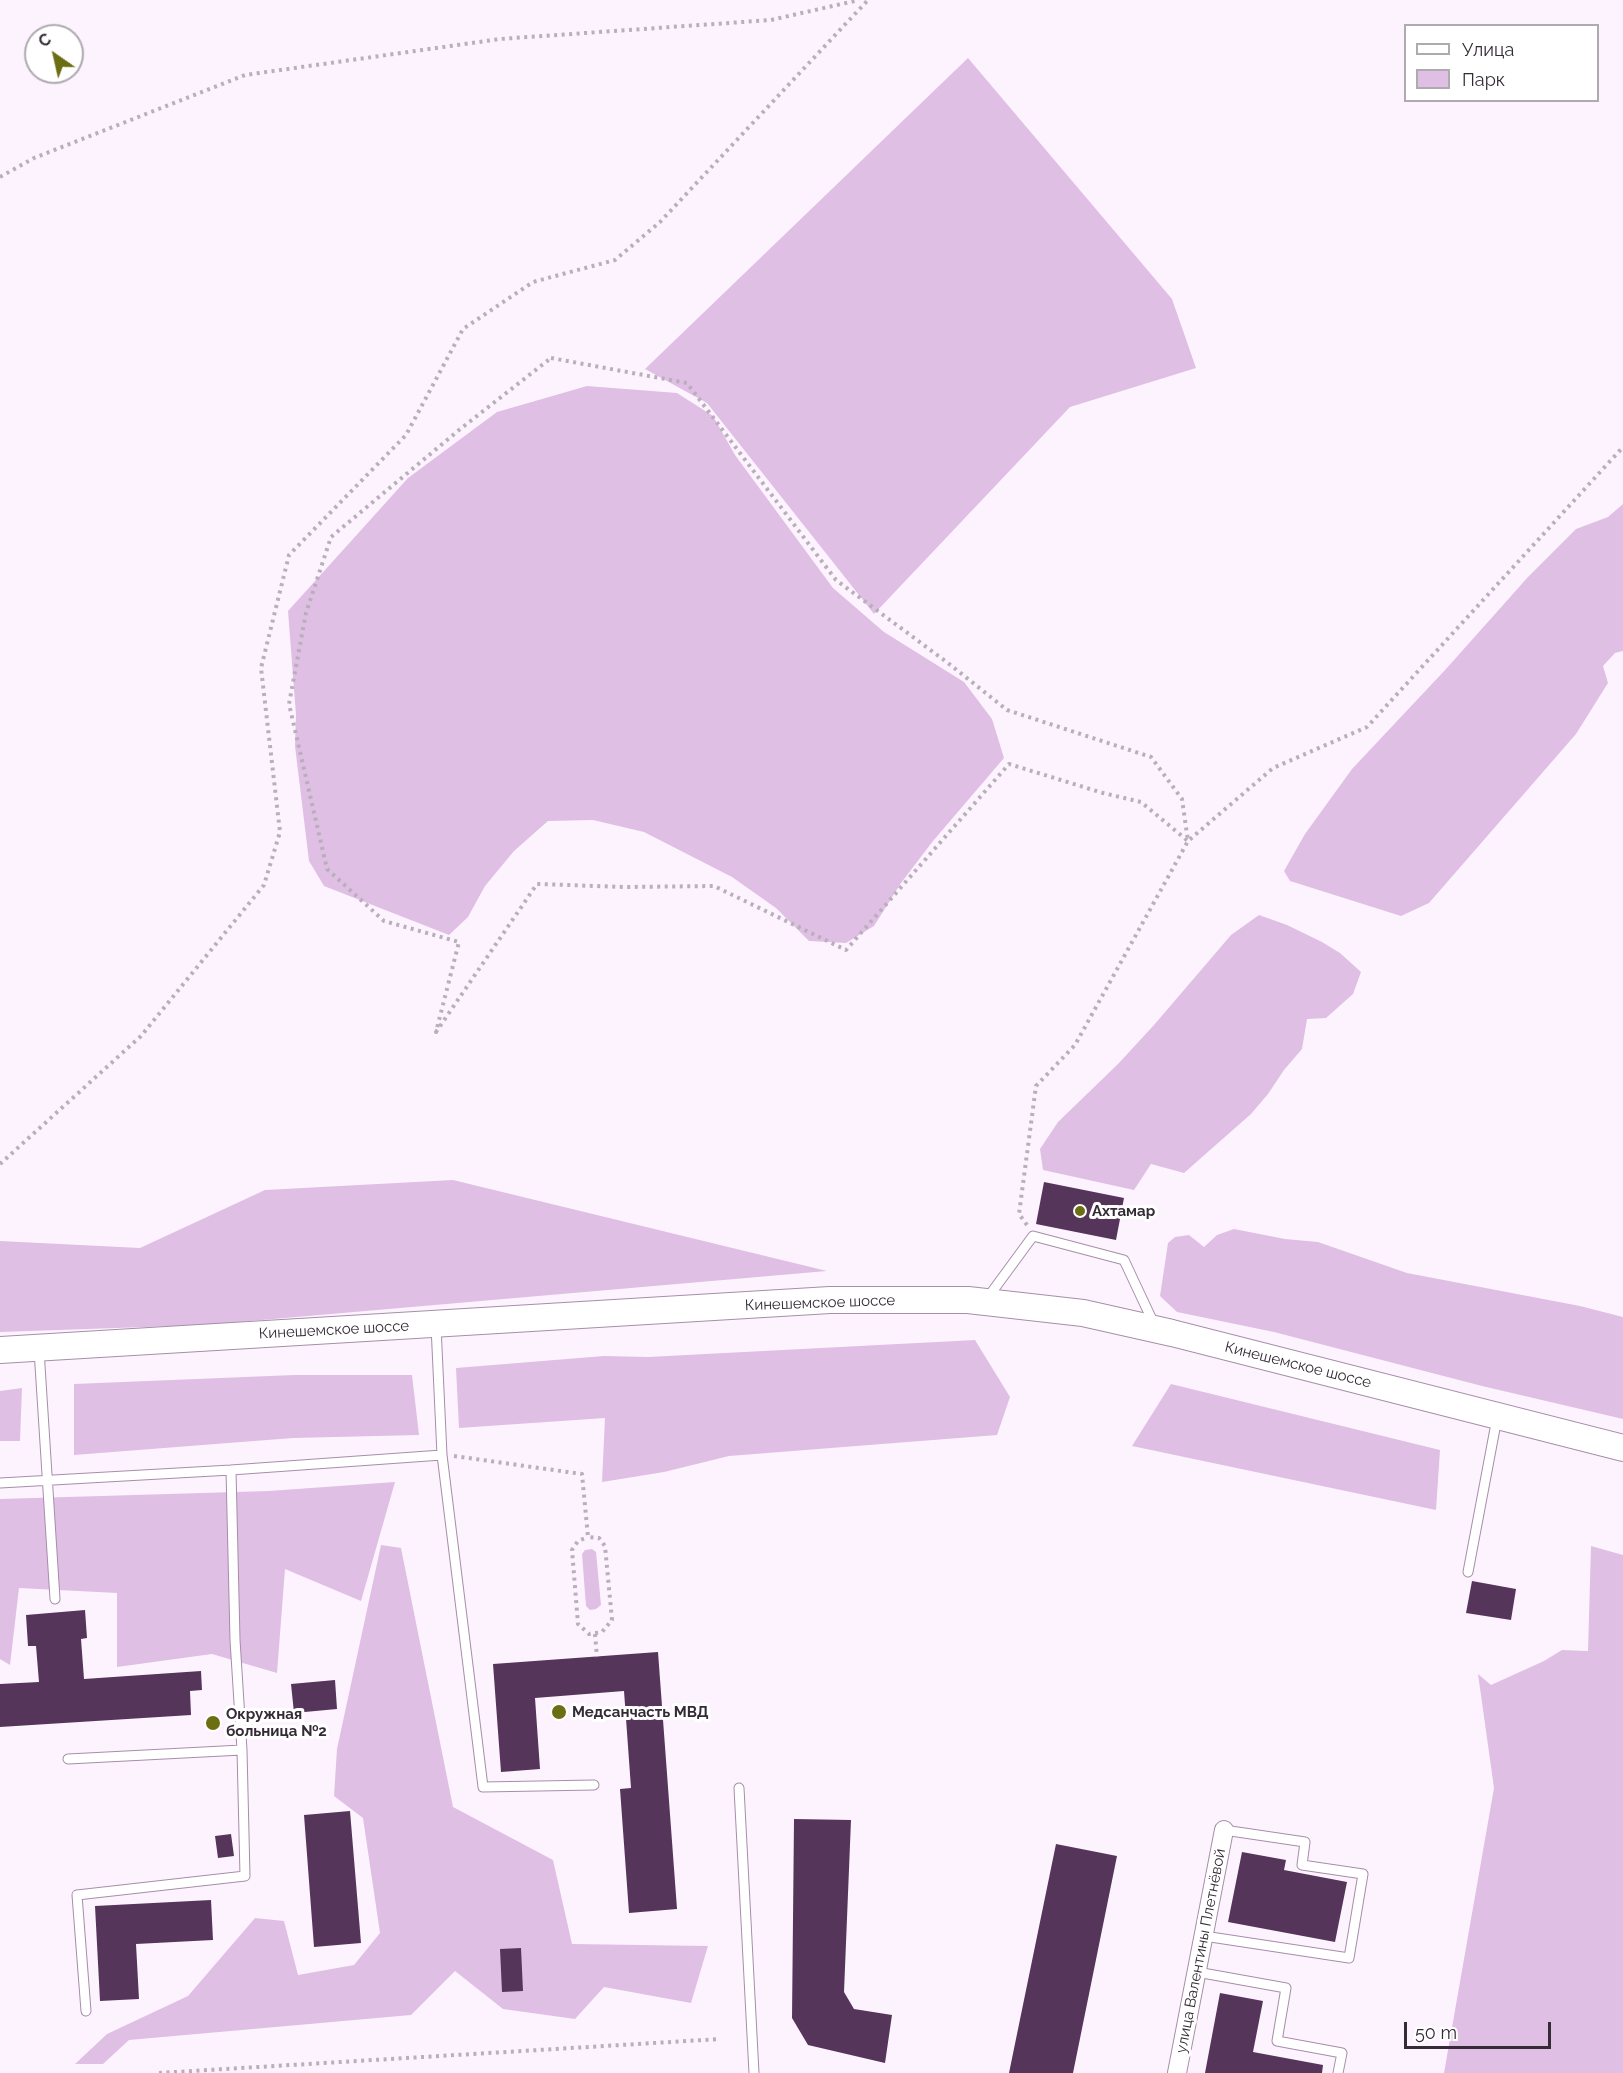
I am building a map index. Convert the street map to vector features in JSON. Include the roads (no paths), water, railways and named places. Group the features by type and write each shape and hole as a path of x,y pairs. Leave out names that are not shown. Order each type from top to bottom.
{"main road":[{"name":"Кинешемское шоссе","path":"0,1350 830,1300 985,1302 1083,1312 1623,1448"}],"street":[{"name":"улица Валентины Плетнёвой","path":"1177,2073 1224,1830"}],"lane":[{"path":"985,1302 1033,1236 1124,1260 1157,1329"},
{"path":"436,1324 442,1455 483,1787 594,1785"},
{"path":"39,1348 55,1599"},
{"path":"1468,1572 1498,1416"},
{"path":"0,1484 442,1455"},
{"path":"87,2011 77,1895 244,1876 242,1750 235,1640 231,1470"},
{"path":"68,1759 242,1750"},
{"path":"739,1788 754,2073"},
{"path":"1204,1936 1349,1958 1363,1874 1302,1865 1305,1842 1224,1830"},
{"path":"1197,1972 1286,1988 1277,2041 1342,2053 1338,2073"}],"place":[{"name":"Ахтамар","path":"1080,1211"},
{"name":"Медсанчасть МВД","path":"559,1712"},
{"name":"Окружная больница №2","path":"213,1723"}]}
